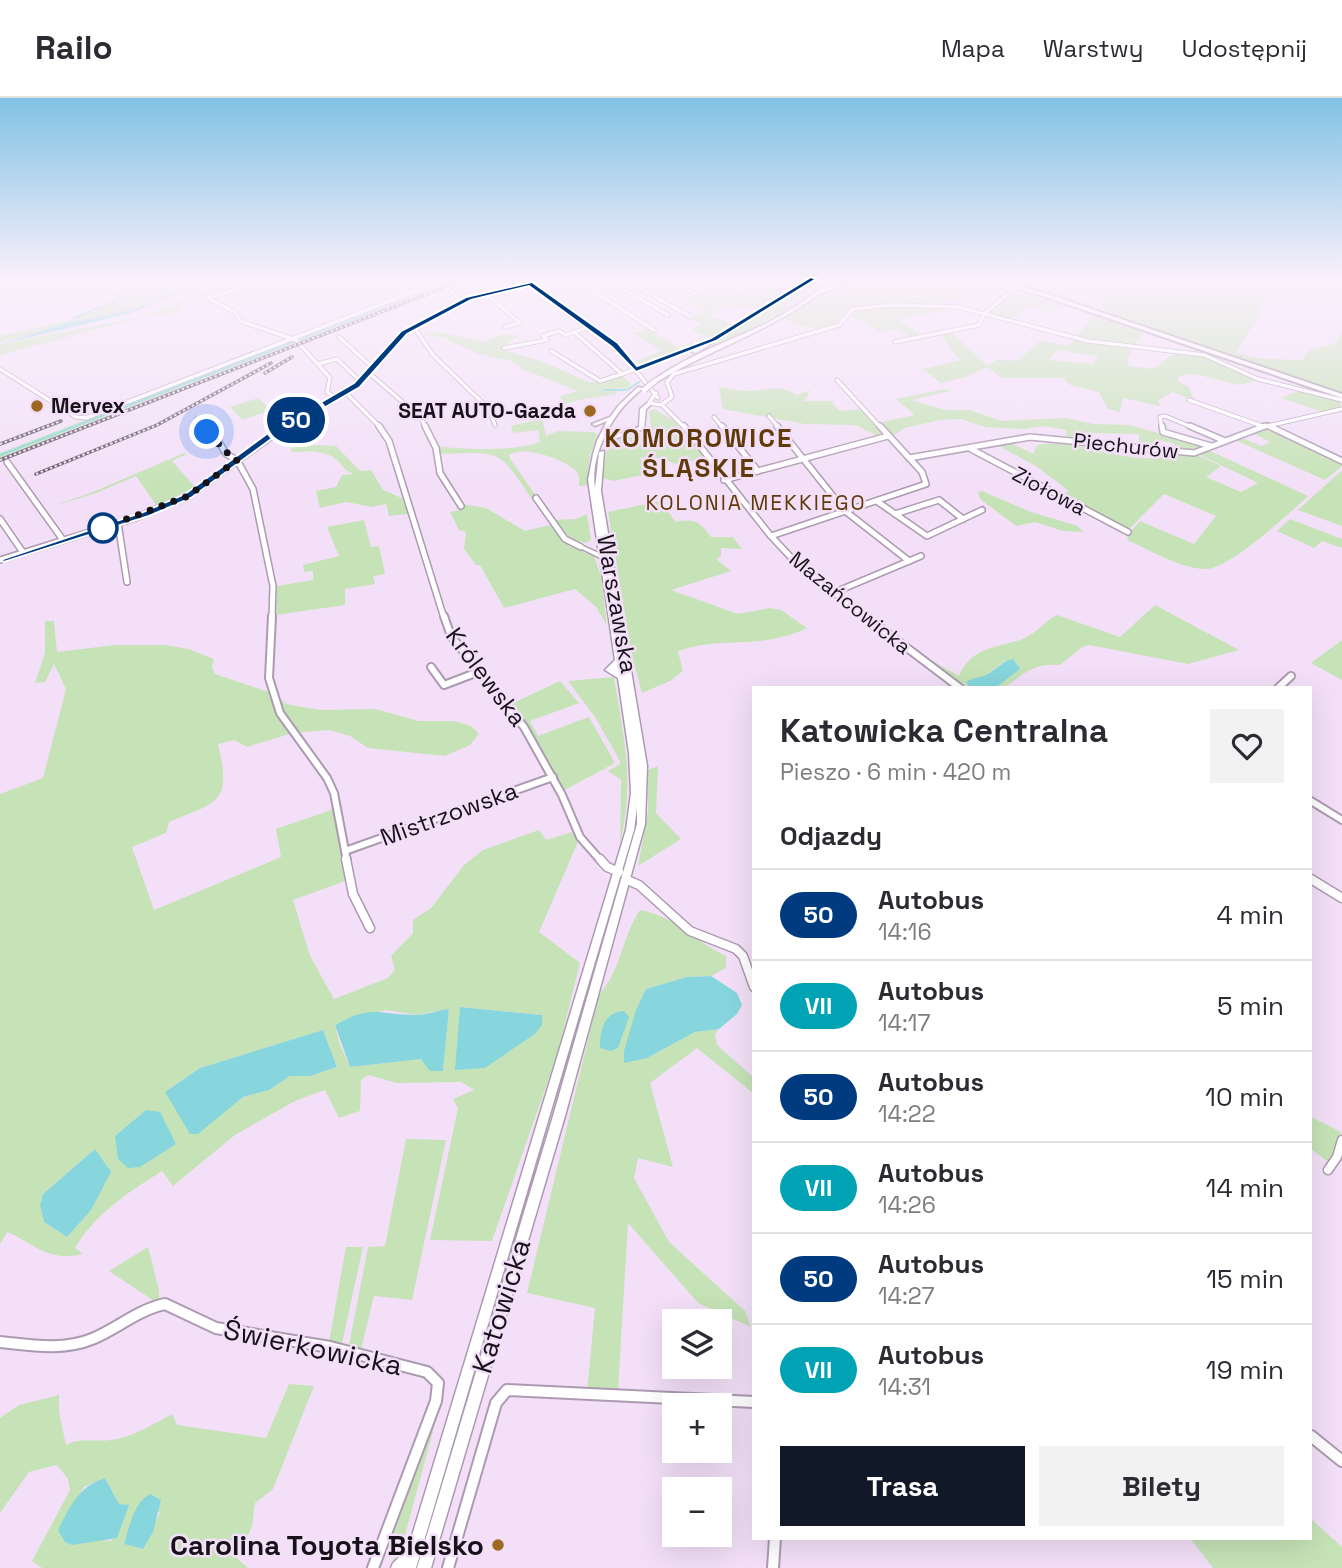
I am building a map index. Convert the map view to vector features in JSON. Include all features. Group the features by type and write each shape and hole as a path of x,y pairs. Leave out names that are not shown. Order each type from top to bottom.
{"highway":[{"path":"1195,348 1342,397"},
{"path":"1197,348 1342,397"}],"main road":[{"path":"686,350 692,348"},
{"name":"Warszawska","path":"580,1044 623,876 635,793 633,753 591,480 593,462 604,440 642,389 702,348"},
{"name":"Warszawska","path":"653,380 726,348"},
{"path":"629,431 617,423 593,427 604,440 643,427 643,411 657,402"},
{"name":"Warszawska","path":"566,1049 641,824 643,766 602,517 598,474 604,440"},
{"path":"598,474 606,481"},
{"path":"602,517 610,506"},
{"path":"581,547 594,545 599,538"},
{"path":"581,547 602,557"},
{"name":"Katowicka","path":"424,1568 580,1044"},
{"name":"Katowicka","path":"412,1561 566,1049"},
{"path":"398,1568 412,1561"}],"street":[{"path":"0,369 76,417 86,418 270,348"},
{"path":"302,348 330,378 329,395 337,398"},
{"path":"349,348 421,418 436,448 440,473 461,506"},
{"path":"0,559 118,523 188,496 278,430 361,382 389,348"},
{"path":"428,348 489,410 495,425"},
{"path":"595,348 622,374"},
{"path":"598,350 606,348"},
{"name":"Mazańcowicka","path":"617,348 636,369 657,402 669,412 799,566 957,686"},
{"path":"657,402 672,395 667,384 670,377 710,357 748,348"},
{"path":"1143,348 1204,355 1258,379 1342,397"},
{"path":"551,351 600,381 686,350"},
{"path":"318,364 337,359 361,382"},
{"path":"771,536 926,485 924,475 837,380"},
{"name":"Królewska","path":"346,393 382,428 389,441 400,485 451,636 478,673 507,703 553,777 580,837 607,867 639,885 690,931 736,949 744,956 752,982"},
{"path":"1189,400 1265,426 1342,461"},
{"name":"Piechurów","path":"909,458 1019,438 1194,453 1265,426 1342,409"},
{"path":"769,415 846,512 909,561"},
{"name":"Piechurów","path":"1211,446 1163,432 1160,417 1165,416 1225,441"},
{"path":"714,417 758,471"},
{"path":"196,419 201,427 219,442 226,454 237,460 253,489 272,574 269,678 281,713 327,778 334,793 356,904 370,928"},
{"path":"724,480 888,436"},
{"name":"Ziołowa","path":"970,449 1128,532"},
{"path":"7,462 63,540"},
{"path":"536,498 562,536 581,547"},
{"path":"895,514 939,500 963,519"},
{"path":"878,502 927,536 982,510"},
{"path":"0,519 22,551"},
{"path":"118,523 124,548 127,582"},
{"path":"833,593 921,556"},
{"path":"431,667 443,685 478,673"},
{"path":"1280,686 1291,676"},
{"name":"Mistrzowska","path":"345,851 553,777"},
{"path":"1312,802 1342,820"},
{"path":"1312,880 1342,898"},
{"path":"1328,1170 1337,1157 1342,1140"},
{"name":"Świerkowicka","path":"0,1342 73,1343 90,1340 144,1310 166,1304 216,1328 330,1347 427,1372 438,1383 436,1401 373,1568"},
{"path":"448,1568 496,1403 507,1390 515,1388 752,1402"},
{"path":"1312,1437 1342,1461"},
{"path":"773,1568 775,1540"}],"shaded area":[{"path":"0,348 28,348 0,355"},
{"path":"271,348 282,348 0,458 0,453"},
{"path":"465,348 502,348 591,383 621,375 631,384 626,389 616,388 616,394 578,400 541,413 546,436 558,431 594,432 598,436 590,455 587,485 579,486 577,472 561,461 533,452 515,452 509,455 536,496 531,498 511,470 495,456 474,453 440,454 438,446 490,449 540,442 538,430 513,433 511,426 536,420 536,412 564,404 560,396 578,391 522,369 511,361 479,354"},
{"path":"656,348 682,350 643,364 637,361 661,351"},
{"path":"705,348 712,348 689,359 652,380"},
{"path":"968,348 988,366 998,359 1017,361 1032,348 1124,348 1132,349 1127,362 1129,366 1153,369 1173,355 1186,353 1208,358 1259,380 1238,385 1203,376 1179,376 1178,381 1189,387 1194,400 1173,392 1158,400 1160,406 1123,398 1120,412 1108,409 1099,392 1070,385 1063,378 1002,378 987,367 966,377 941,383 923,369 961,360 950,349","holes":["1058,350 1098,357 1092,364 1049,360"]},
{"path":"1206,348 1239,348 1235,353 1263,359 1302,360 1310,350 1342,348 1342,393"},
{"path":"719,387 748,391 778,389 797,395 810,390 805,401 835,401 832,403 840,411 862,409 884,435 880,437 855,425 805,424 723,409"},
{"path":"945,389 950,391 911,400 945,410 970,410 1001,421 1065,418 1094,424 1129,425 1206,446 1193,452 1175,450 1173,443 1156,440 1158,448 1139,446 1139,434 1082,433 1083,441 1067,439 1066,430 1043,426 1024,429 985,427 961,419 940,420 904,428 891,438 877,423 915,415 896,399"},
{"path":"1299,391 1340,401 1342,408 1323,412 1281,398"},
{"path":"258,398 271,410 243,420 230,407"},
{"path":"654,409 673,420 705,458 676,464 652,456 640,458 652,473 613,481 603,478 604,461 612,443 651,428 649,412"},
{"path":"1267,427 1342,462 1342,466 1325,480 1233,439 1240,437 1261,446 1270,442 1251,432"},
{"path":"301,440 314,445 336,446 360,471 371,470 383,490 402,498 408,514 389,516 386,504 372,507 346,502 320,508 316,491 336,487 342,475 354,474 328,454 290,450"},
{"path":"1009,442 1033,454 1037,445 1069,444 1131,457 1163,457 1167,451 1195,454 1221,466 1206,477 1241,492 1258,483 1198,454 1208,450 1308,496 1259,539 1229,560 1216,567 1196,568 1157,554 1129,541 1127,536 1140,521 1194,544 1216,516 1164,494 1127,531 1061,496 1069,491 1036,466 999,446"},
{"path":"187,454 172,461 195,487 157,506 136,476 96,493 47,508 93,492"},
{"path":"1342,471 1342,526 1298,510 1340,472"},
{"path":"982,491 1031,512 1078,526 1083,532 1063,531 1035,522 1016,526 980,499 978,492"},
{"path":"660,501 676,522 696,522 711,537 733,537 742,549 721,548 721,556 716,559 731,571 671,590 738,614 770,608 781,610 807,628 773,639 694,646 678,651 683,671 670,681 642,693 631,652 608,512"},
{"path":"462,504 486,508 525,531 550,525 569,546 594,556 601,576 607,626 596,607 575,589 504,608 480,565 476,565 464,549 466,532 459,530 450,512 459,510"},
{"path":"587,514 591,540 586,543 571,539 555,520 576,519"},
{"path":"1290,519 1342,539 1342,548 1322,541 1314,548 1277,531"},
{"path":"364,520 371,547 379,546 385,574 373,576 375,584 345,589 345,605 276,615 277,586 313,580 313,571 304,572 303,565 339,556 327,527"},
{"path":"1155,605 1239,650 1188,664 1089,645 1082,647 1060,665 1036,667 1005,686 998,686 1003,682 1006,660 985,676 966,682 968,686 961,686 908,647 959,676 973,657 991,648 1021,640 1057,615 1120,637"},
{"path":"45,621 54,621 57,652 115,645 165,645 188,649 214,659 212,667 215,674 275,694 286,704 321,710 375,709 419,721 455,721 471,726 479,734 470,745 445,756 368,748 350,736 329,730 293,733 247,747 234,740 218,744 223,778 218,797 210,804 169,822 166,833 132,847 154,910 281,857 276,829 334,809 348,880 293,900 310,956 334,999 388,978 395,969 391,956 413,933 413,920 431,908 464,865 483,850 539,830 546,840 572,832 578,842 539,932 580,963 558,1052 492,1241 430,1240 458,1108 453,1099 474,1090 461,1082 397,1083 368,1075 361,1080 360,1111 339,1118 325,1090 295,1101 235,1135 173,1186 162,1171 126,1195 93,1224 75,1248 83,1254 51,1254 7,1232 0,1244 0,794 43,778 66,689 54,664 45,682 35,683 45,653","holes":["460,1007 542,1015 535,1034 485,1068","449,1009 443,1071 421,1059 350,1067 335,1025 385,1010 417,1015","323,1030 337,1067 310,1076 290,1076 269,1090 243,1097 220,1114 165,1092 200,1068","146,1110 176,1144 165,1151 115,1136","95,1149 99,1178 97,1198 87,1215 67,1237 44,1222 40,1205 43,1194"]},
{"path":"1342,640 1342,680 1311,663"},
{"path":"1013,659 1020,669 998,686 968,686 966,682 991,672"},
{"path":"614,677 627,779 627,799 620,844 621,780 608,771 619,765 620,761 595,717 568,681"},
{"path":"560,681 579,703 530,721 538,736 589,717 614,761 563,791 540,745 511,704"},
{"path":"658,766 656,813 681,839 638,866 648,811 648,770"},
{"path":"640,910 653,913 675,923 726,956 726,968 711,976 687,977 646,989 636,1010 647,1058 695,1032 719,1029 715,1034 717,1045 752,1076 752,1092 697,1048 650,1083 673,1167 638,1158 634,1178 669,1242 745,1311 751,1327 732,1318 732,1309 711,1309 698,1303 628,1223 618,1390 587,1391 595,1308 527,1293 599,994 617,965"},
{"path":"711,976 737,993 742,1005 737,1014 719,1029 695,1032 647,1058 624,1063 624,1051 636,1010 646,989 687,977"},
{"path":"460,1007 542,1015 542,1025 535,1034 485,1068 455,1070"},
{"path":"449,1009 443,1071 430,1071 421,1059 350,1067 335,1025 367,1013 416,1015"},
{"path":"624,1011 629,1017 618,1048 611,1051 600,1048 604,1023 611,1015"},
{"path":"323,1030 337,1067 310,1076 290,1076 269,1090 243,1097 198,1134 190,1134 165,1092 200,1068"},
{"path":"146,1110 160,1112 176,1144 140,1167 128,1168 118,1159 115,1136"},
{"path":"1312,1118 1341,1132 1334,1153 1327,1161 1312,1150"},
{"path":"406,1139 446,1140 412,1300 374,1296 361,1349 349,1345 368,1247 385,1246"},
{"path":"95,1149 111,1172 91,1210 67,1237 44,1222 40,1205 43,1194"},
{"path":"148,1247 159,1290 159,1300 154,1301 109,1271"},
{"path":"346,1247 363,1247 342,1344 329,1342"},
{"path":"289,1384 314,1386 273,1489 255,1503 252,1527 237,1558 248,1568 42,1568 32,1561 70,1490 68,1479 57,1465 29,1472 0,1513 0,1418 19,1405 59,1395 59,1412 66,1445 77,1441 110,1440 126,1436 172,1414 177,1425 266,1438","holes":["105,1478 119,1504 112,1541 101,1540 63,1521 84,1487","138,1506 160,1512 143,1549 124,1544"]},
{"path":"439,1409 398,1561 394,1560 393,1536"},
{"path":"105,1478 119,1504 129,1505 117,1538 72,1545 65,1542 58,1530 71,1505 88,1486"},
{"path":"150,1494 161,1500 153,1532 143,1549 124,1544 136,1509"},
{"path":"1312,1520 1342,1547 1342,1568 1213,1568 1192,1540 1312,1540"}],"waterway":[{"path":"0,455 279,348"},
{"path":"604,390 627,390 639,382"}],"railway":[{"path":"0,460 289,348"},
{"path":"265,373 292,357"},
{"path":"36,474 157,425 271,363"},
{"path":"0,444 61,421"}],"bus line":[{"name":"50","path":"0,560 146,514 188,496 258,443 349,391 367,375 389,348"},
{"name":"50","path":"618,348 636,369 693,348"}],"place":[{"name":"Mervex","path":"37,406"},
{"name":"SEAT AUTO-Gazda","path":"590,411"},
{"name":"Carolina Toyota Bielsko","path":"498,1545"}],"district":[{"name":"KOMOROWICE ŚLĄSKIE","path":"699,453"},
{"name":"KOLONIA MEKKIEGO","path":"756,503"}],"route":[{"path":"103,528 155,511 188,496 237,460 226,454 219,442 207,432"}]}
